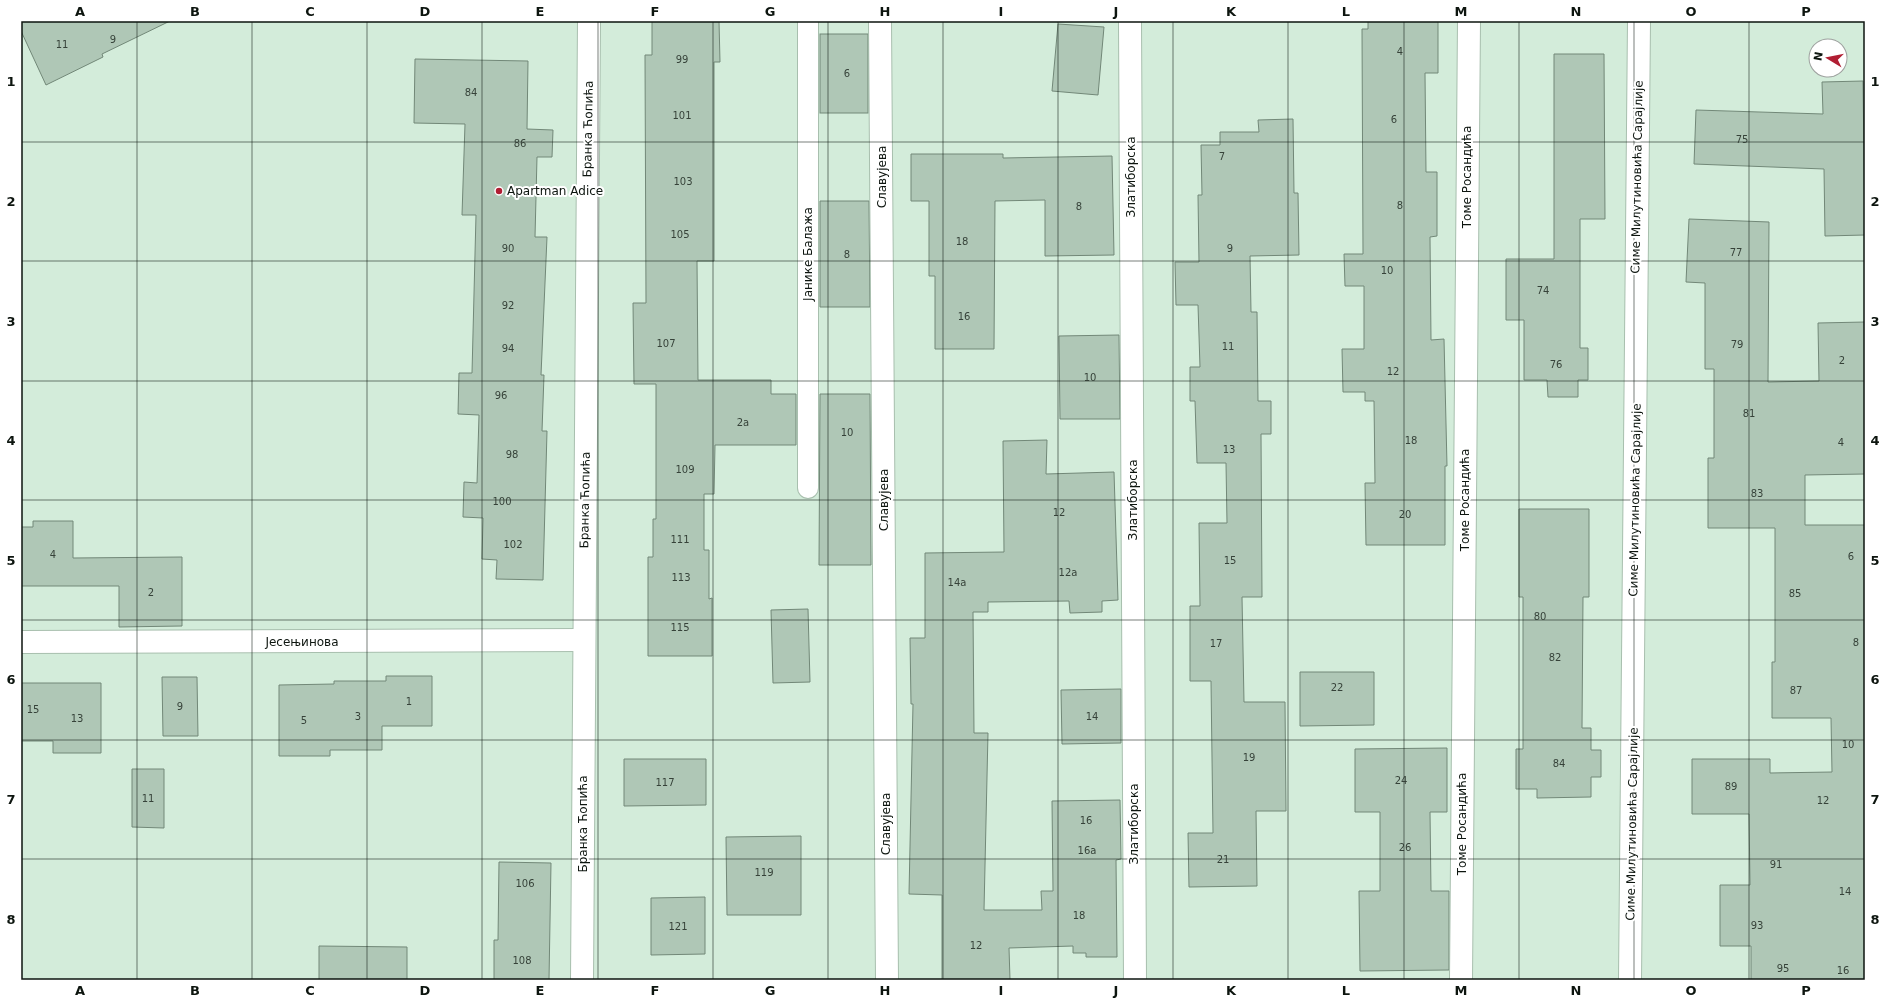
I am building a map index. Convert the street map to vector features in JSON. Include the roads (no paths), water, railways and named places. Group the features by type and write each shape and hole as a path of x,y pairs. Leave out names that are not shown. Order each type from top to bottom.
{"street":[{"name":"Бранка Ћопића","path":"582,980 583,640 589,21"},
{"name":"Славујева","path":"880,21 887,980"},
{"name":"Златиборска","path":"1130,21 1135,980"},
{"name":"Томе Росандића","path":"1461,980 1469,21"},
{"name":"Симе Милутиновића Сарајлије","path":"1630,980 1639,21"},
{"name":"Јесењинова","path":"21,642 583,640"}],"lane":[{"name":"Јанике Балажа","path":"808,21 808,488"}],"place":[{"name":"Apartman Adice","path":"499,191"}]}
